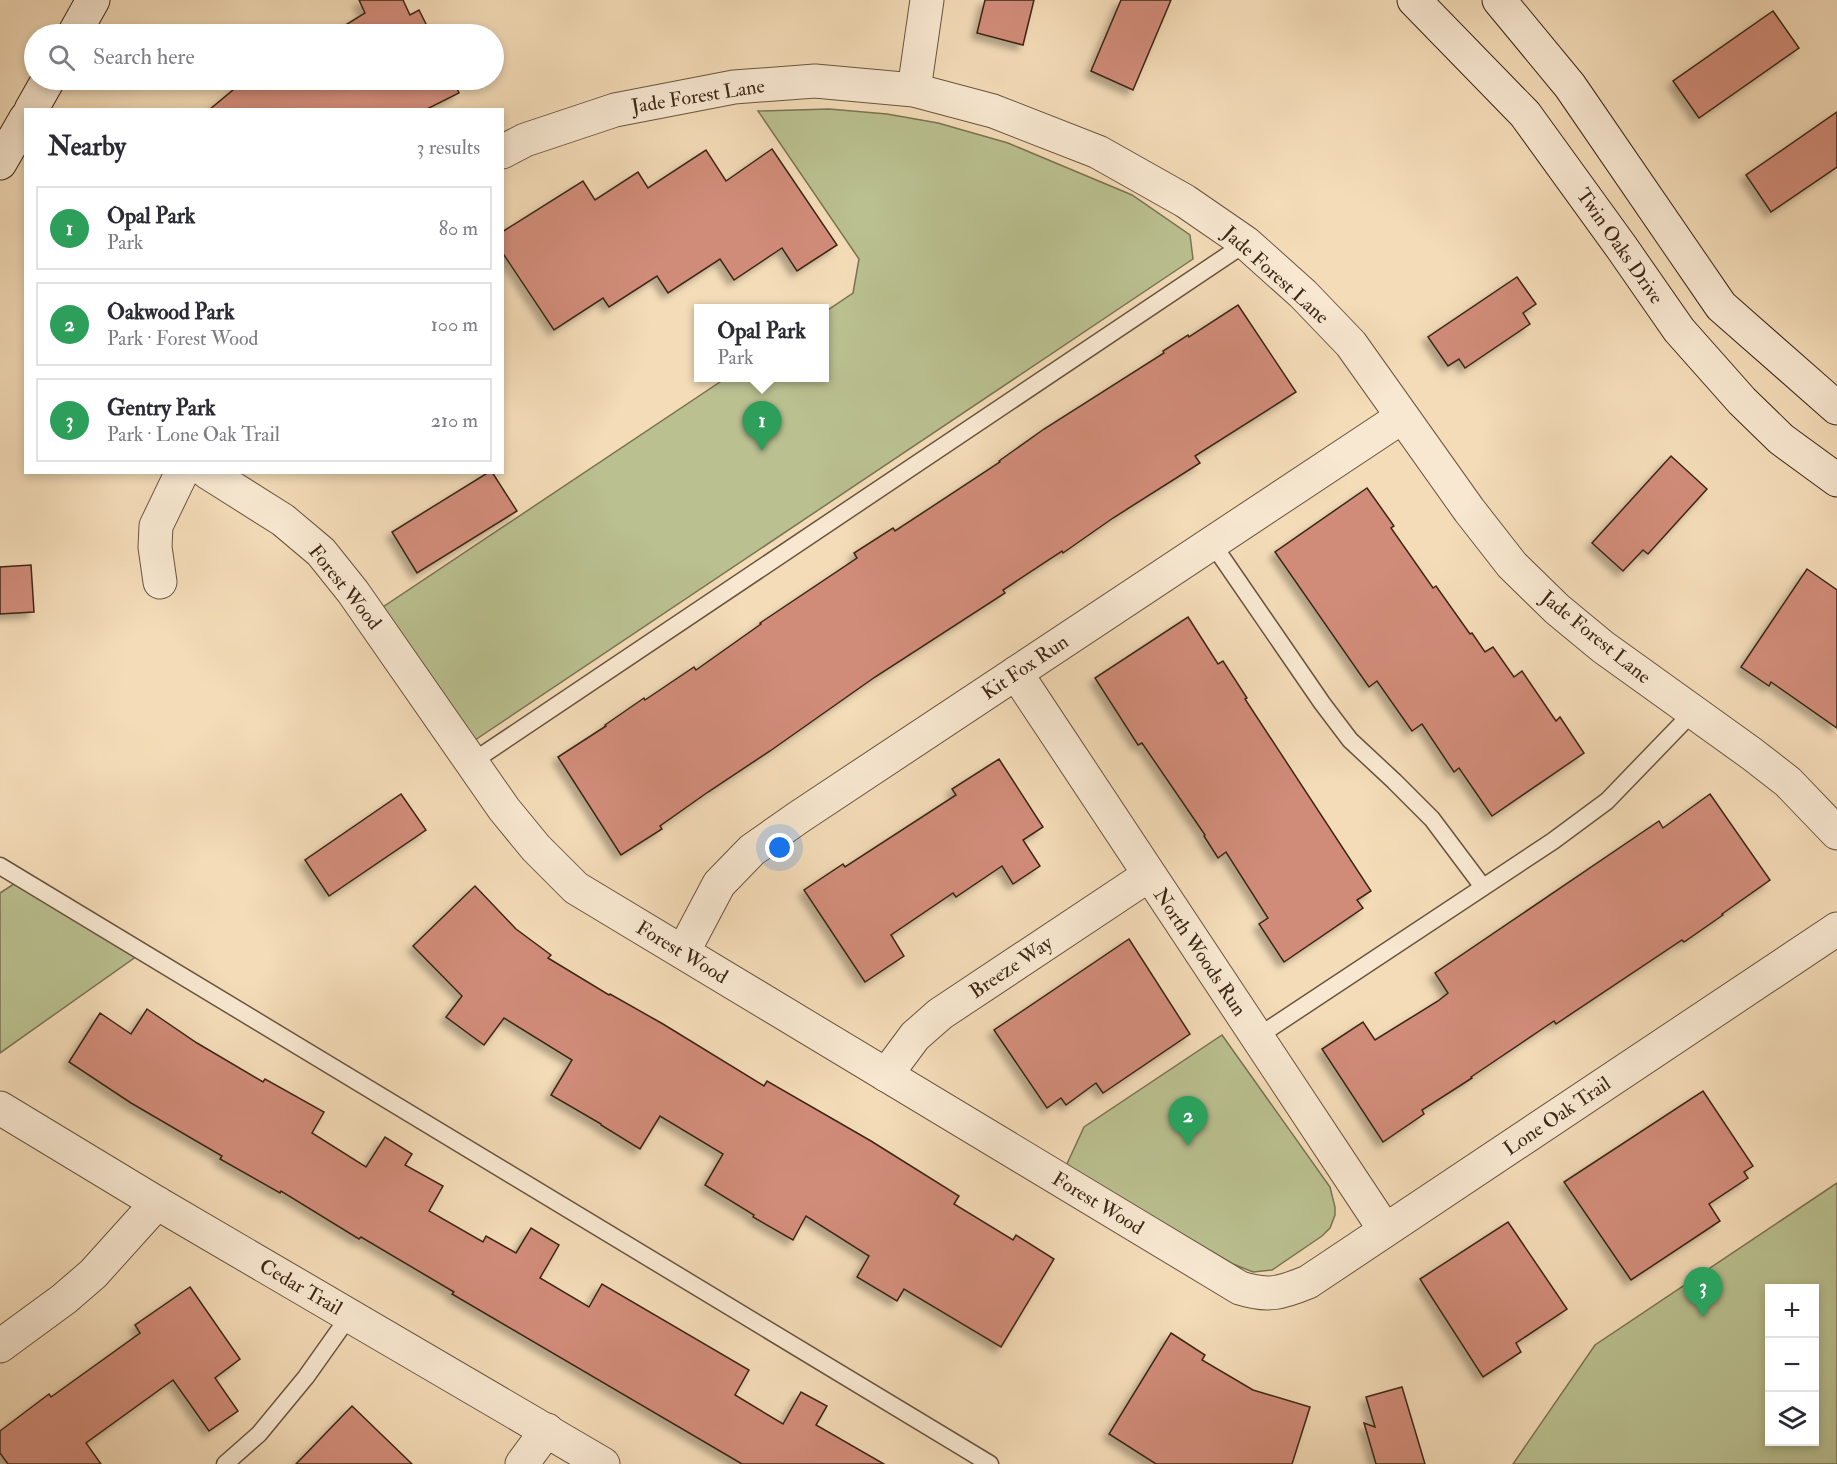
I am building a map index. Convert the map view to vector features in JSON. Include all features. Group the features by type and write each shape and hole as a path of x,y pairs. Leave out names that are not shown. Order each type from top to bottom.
{"street":[{"path":"80,24 93,0"},
{"path":"914,90 927,0"},
{"name":"Twin Oaks Drive","path":"1414,0 1525,114 1679,330 1742,401 1781,439 1837,480"},
{"path":"1499,0 1570,86 1721,306 1837,408"},
{"name":"Jade Forest Lane","path":"504,151 525,140 615,110 734,87 815,81 914,90 993,111 1098,152 1185,201 1246,243 1304,294 1351,345 1468,510 1512,565 1557,609 1603,647 1788,782 1837,833"},
{"path":"32,108 42,90"},
{"path":"0,163 24,121"},
{"name":"Kit Fox Run","path":"683,952 719,884 752,850 1402,417"},
{"path":"160,582 155,547 156,526 181,474"},
{"name":"Forest Wood","path":"210,474 283,520 321,552 353,592 504,809 536,848 576,888 1240,1288 1257,1294 1273,1294"},
{"name":"North Woods Run","path":"1016,673 1385,1230"},
{"name":"Breeze Way","path":"886,1075 915,1036 940,1014 1149,874"},
{"name":"Lone Oak Trail","path":"1273,1294 1308,1282 1837,929"},
{"name":"Cedar Trail","path":"0,1108 157,1203 603,1464"},
{"path":"0,1346 64,1299 93,1274 157,1203"},
{"path":"522,1464 547,1430"}],"lane":[{"path":"472,762 1246,243"},
{"path":"1212,543 1350,740 1432,819 1484,887"},
{"path":"1257,1036 1553,841 1606,801 1693,712"},
{"path":"0,866 990,1464"},
{"path":"225,1464 259,1434 306,1377 350,1315"}],"green space":[{"path":"829,109 887,114 938,123 1008,143 1132,195 1190,235 1193,259 472,742 380,609 720,382 829,382 829,309 853,293 859,259 758,111"},
{"path":"17,882 137,956 0,1053 0,893"},
{"path":"1222,1035 1330,1187 1335,1207 1335,1215 1330,1228 1322,1236 1272,1270 1253,1272 1233,1264 1066,1166 1084,1127"},
{"path":"1837,1183 1837,1464 1513,1464 1595,1345"}],"building":[{"path":"359,0 403,0 410,15 419,10 426,24 347,24 365,13"},
{"path":"985,0 1034,0 1023,45 977,33"},
{"path":"1121,0 1171,0 1133,90 1091,71"},
{"path":"1773,11 1799,48 1699,118 1673,81"},
{"path":"233,90 458,90 459,93 429,108 211,108"},
{"path":"1837,112 1837,167 1771,212 1746,175"},
{"path":"772,149 837,245 797,271 782,248 734,280 720,259 668,293 657,276 609,307 603,298 554,330 504,255 504,231 583,181 595,200 638,172 648,188 706,150 726,181"},
{"path":"1517,277 1536,304 1523,313 1530,324 1465,368 1459,359 1448,366 1428,337"},
{"path":"1238,305 1296,392 1195,456 1200,463 1003,590 1005,593 875,677 660,826 662,829 621,855 558,757 644,698 645,700 694,667 696,670 760,623 857,558 854,553 893,528 895,531 1000,462 1044,429"},
{"path":"1671,456 1707,489 1648,554 1643,550 1623,571 1592,543"},
{"path":"486,474 493,474 517,511 417,573 392,532"},
{"path":"1367,488 1394,526 1391,528 1433,588 1436,586 1470,634 1472,633 1485,652 1493,647 1514,677 1522,671 1556,721 1560,717 1584,753 1492,816 1459,768 1454,772 1422,724 1412,731 1377,681 1369,687 1275,552"},
{"path":"31,565 34,612 0,614 0,567"},
{"path":"1807,569 1837,590 1837,728 1771,682 1769,686 1741,667"},
{"path":"1188,617 1218,664 1223,661 1247,698 1245,699 1371,891 1357,900 1363,908 1284,962 1259,924 1268,918 1226,852 1218,858 1205,835 1142,743 1138,745 1095,678"},
{"path":"999,759 1043,827 1023,840 1040,866 1013,884 1002,866 956,897 953,893 891,935 904,956 865,982 804,890 843,864 845,867 956,795 952,789"},
{"path":"401,794 426,830 329,896 305,860"},
{"path":"1710,794 1770,880 1684,942 1682,940 1556,1024 1554,1021 1422,1110 1424,1114 1383,1142 1322,1049 1363,1022 1375,1040 1438,1001 1448,993 1435,973 1659,821 1663,828"},
{"path":"475,886 516,929 551,955 548,958 663,1024 764,1086 767,1081 871,1141 959,1196 954,1204 1013,1240 1016,1235 1054,1259 1001,1347 904,1289 897,1301 857,1277 869,1256 806,1216 793,1240 705,1185 723,1154 660,1116 640,1149 551,1095 572,1060 504,1018 484,1045 446,1017 462,996 413,946"},
{"path":"1129,939 1190,1034 1103,1093 1096,1083 1066,1105 1061,1098 1047,1108 994,1030"},
{"path":"147,1009 197,1043 263,1082 265,1079 324,1112 312,1133 366,1167 385,1137 412,1154 405,1165 443,1186 429,1211 483,1242 486,1236 516,1253 531,1228 559,1245 540,1278 589,1307 602,1284 749,1370 735,1395 783,1424 801,1392 827,1406 816,1425 884,1464 742,1464 452,1294 454,1292 361,1237 359,1239 281,1191 280,1193 220,1159 222,1156 131,1103 69,1062 100,1013 131,1034"},
{"path":"1703,1091 1753,1166 1744,1172 1748,1178 1709,1204 1720,1221 1631,1280 1564,1182"},
{"path":"1508,1222 1567,1309 1516,1343 1521,1352 1483,1377 1420,1279"},
{"path":"190,1287 240,1359 215,1378 238,1411 209,1431 173,1380 86,1443 101,1464 8,1464 0,1453 0,1431 49,1394 51,1397 140,1333 135,1325"},
{"path":"1171,1333 1205,1355 1202,1360 1253,1390 1310,1407 1292,1464 1156,1464 1109,1434"},
{"path":"1402,1387 1425,1464 1376,1464 1364,1423 1375,1427 1366,1397"},
{"path":"352,1406 412,1464 296,1464"}],"place":[{"name":"Opal Park","path":"762,451"},
{"name":"Oakwood Park","path":"1188,1146"},
{"name":"Gentry Park","path":"1703,1317"}]}
